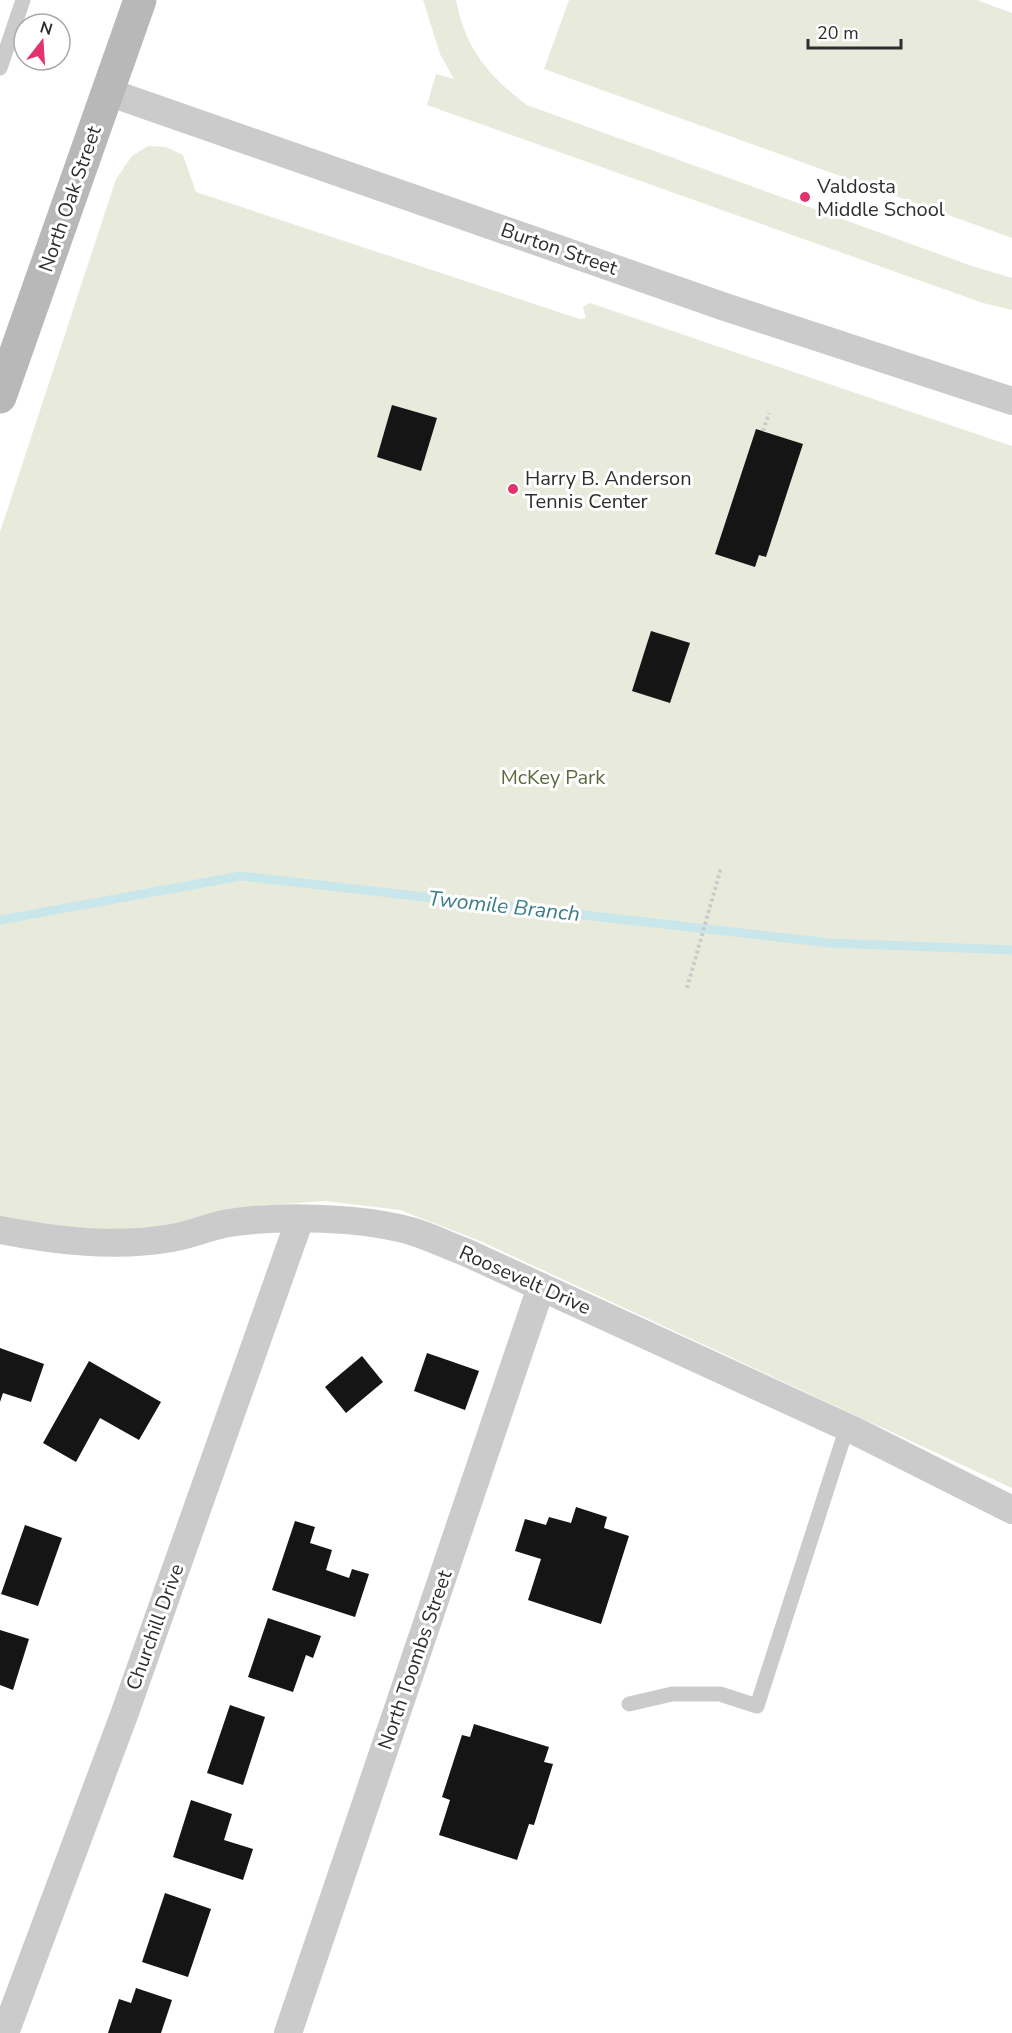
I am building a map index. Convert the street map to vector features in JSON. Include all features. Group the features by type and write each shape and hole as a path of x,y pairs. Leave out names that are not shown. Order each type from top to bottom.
{"street":[{"name":"North Oak Street","path":"3,380 140,0"},
{"name":"Burton Street","path":"108,92 725,307 1012,401"},
{"name":"Roosevelt Drive","path":"0,1230 46,1239 100,1243 171,1238 229,1223 300,1219 374,1224 414,1232 541,1287 847,1427 1012,1510"},
{"name":"Churchill Drive","path":"5,2033 124,1715 300,1219"},
{"name":"North Toombs Street","path":"288,2033 541,1287"}],"lane":[{"path":"0,68 23,0"},
{"path":"629,1704 672,1694 720,1694 757,1706 847,1427"}],"path":[{"path":"763,431 769,413"},
{"path":"687,987 721,868"}],"green space":[{"path":"423,0 456,0 472,47 501,84 527,105 972,266 1012,278 1012,310 983,303 427,105 436,74 454,79 440,54"},
{"path":"569,0 977,0 1012,13 1012,238 544,69"},
{"name":"McKey Park","path":"148,146 166,147 183,155 196,192 580,319 586,318 583,307 590,303 1012,446 1012,1488 480,1241 400,1210 325,1201 256,1206 158,1229 63,1232 0,1219 0,532 116,179 132,156"}],"building":[{"path":"392,405 437,418 421,471 377,457"},
{"path":"756,429 803,444 766,557 759,555 755,567 715,554"},
{"path":"651,631 690,643 670,703 632,691"},
{"path":"0,1348 44,1364 31,1402 3,1393 0,1402"},
{"path":"427,1353 479,1371 465,1410 414,1391"},
{"path":"362,1356 383,1382 346,1413 325,1387"},
{"path":"89,1361 161,1402 139,1440 100,1418 76,1462 43,1443"},
{"path":"576,1507 607,1517 604,1528 629,1536 601,1624 528,1600 541,1559 515,1551 525,1519 546,1525 549,1517 571,1523"},
{"path":"295,1521 315,1527 310,1543 332,1550 326,1570 349,1578 352,1569 369,1574 355,1617 272,1590"},
{"path":"25,1525 62,1538 38,1606 1,1594"},
{"path":"268,1618 321,1636 313,1658 306,1655 293,1692 248,1677"},
{"path":"0,1630 29,1639 13,1690 0,1685"},
{"path":"230,1705 265,1717 243,1785 207,1773"},
{"path":"474,1724 549,1747 544,1762 553,1764 534,1825 529,1824 517,1860 439,1835 450,1800 442,1797 462,1735 470,1737"},
{"path":"191,1800 232,1814 224,1840 253,1849 243,1880 173,1857"},
{"path":"165,1893 211,1909 188,1977 142,1962"},
{"path":"136,1988 172,2000 161,2033 108,2033 119,1999 131,2003"}],"waterway":[{"name":"Twomile Branch","path":"0,920 241,876 830,943 1012,950"}],"place":[{"name":"Valdosta Middle School","path":"805,197"},
{"name":"Harry B. Anderson Tennis Center","path":"513,489"}]}
